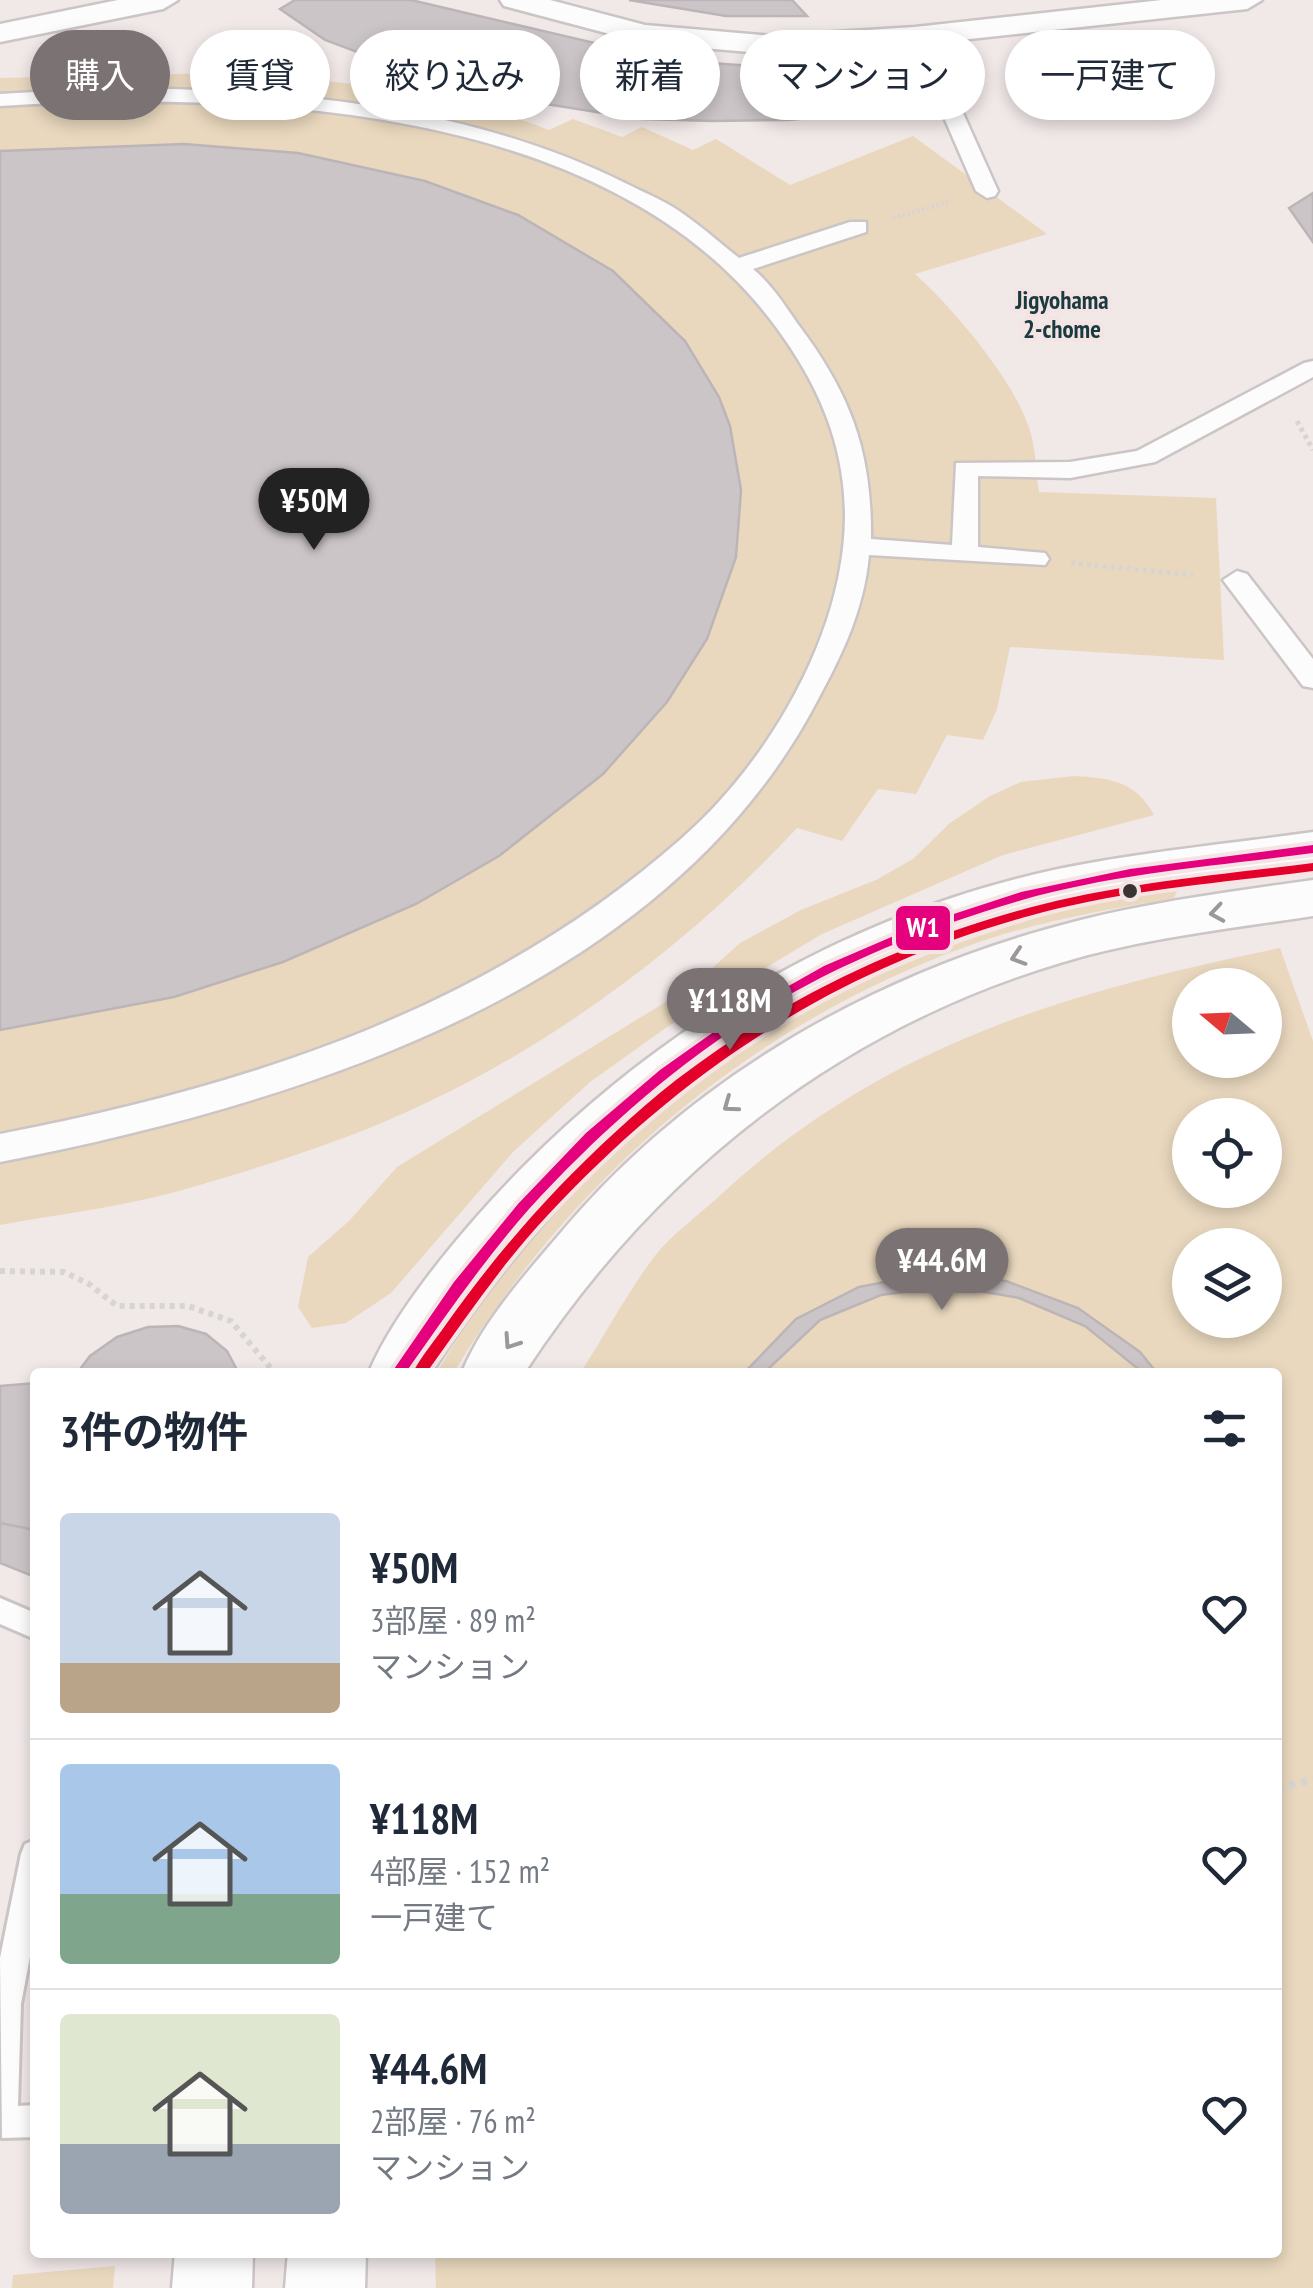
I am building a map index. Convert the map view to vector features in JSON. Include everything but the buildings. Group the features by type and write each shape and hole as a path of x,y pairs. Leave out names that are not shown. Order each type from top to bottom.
{"street":[{"path":"0,33 163,0"},
{"path":"515,0 644,34 773,45 914,36 1247,0"},
{"path":"0,100 139,92 240,94 337,104 430,122 518,146 599,179 672,219 736,267 791,325 831,391 854,465 858,546 838,634 793,726 719,818 672,863 603,918 489,990 336,1062 163,1117 0,1148"},
{"path":"956,120 987,191"},
{"path":"736,267 858,227"},
{"path":"965,554 965,468 1106,467 1168,447 1281,381 1313,368"},
{"path":"858,546 1035,559"},
{"path":"1238,580 1313,679"},
{"path":"401,1368 435,1311 516,1207 640,1088 740,1017 840,962 943,920 1019,896 1160,867 1312,864"},
{"path":"495,1368 581,1244 636,1184 692,1133 788,1062 886,1010 1018,957 1112,931 1312,864"},
{"path":"212,2288 214,2258"},
{"path":"325,2288 327,2258"}],"lane":[{"path":"0,1611 30,1624"},
{"path":"30,1880 6,2004 1,2122 30,2120"}],"path":[{"path":"858,227 987,191"},
{"path":"1035,559 1238,580"},
{"path":"0,1270 40,1267 88,1279 117,1306 188,1306 231,1321 271,1368"},
{"path":"1282,1788 1313,1779"}],"shaded area":[{"path":"170,74 190,74 190,120 330,120 330,82 345,83 350,84 350,120 521,120 549,130 573,119 622,137 642,127 693,150 716,139 790,185 913,136 1047,234 915,274 966,328 1014,395 1032,438 1039,492 1216,498 1224,660 1010,647 997,709 983,740 947,735 916,794 878,789 842,841 797,828 672,946 529,1048 428,1102 305,1152 135,1202 0,1225 0,78 30,77 30,120 170,120"},
{"path":"1074,776 1099,778 1130,788 1154,815 1003,855 822,934 667,1027 590,1082 513,1152 391,1293 346,1323 312,1328 298,1307 308,1257 349,1221 397,1167 695,984 740,943 801,910 876,880 913,859 950,823 990,796 1021,782"},
{"path":"1169,887 1177,891 1174,898 1095,912 968,946 888,979 812,1018 741,1064 674,1115 611,1172 554,1234 501,1301 457,1368 440,1368 503,1273 577,1186 659,1111 747,1046 843,992 945,948 1054,913"},
{"path":"1280,948 1313,1041 1313,2288 436,2288 435,2258 1282,2258 1282,1368 583,1368 667,1242 778,1147 842,1102 909,1064 1050,1006 1172,972 1172,1078 1282,1078 1282,968 1189,968"},
{"path":"115,2266 113,2288 12,2288 13,2275"}],"transit line":[{"name":"W1","path":"402,1368 459,1286 523,1208 591,1137 664,1073 743,1017 828,969 921,929 1021,896 1130,873 1313,849"},
{"path":"423,1368 478,1291 540,1215 607,1146 680,1084 758,1029 842,982 932,943 1028,912 1134,891 1313,867"}],"district":[{"name":"Jigyohama 2-chome","path":"1062,314"}]}
